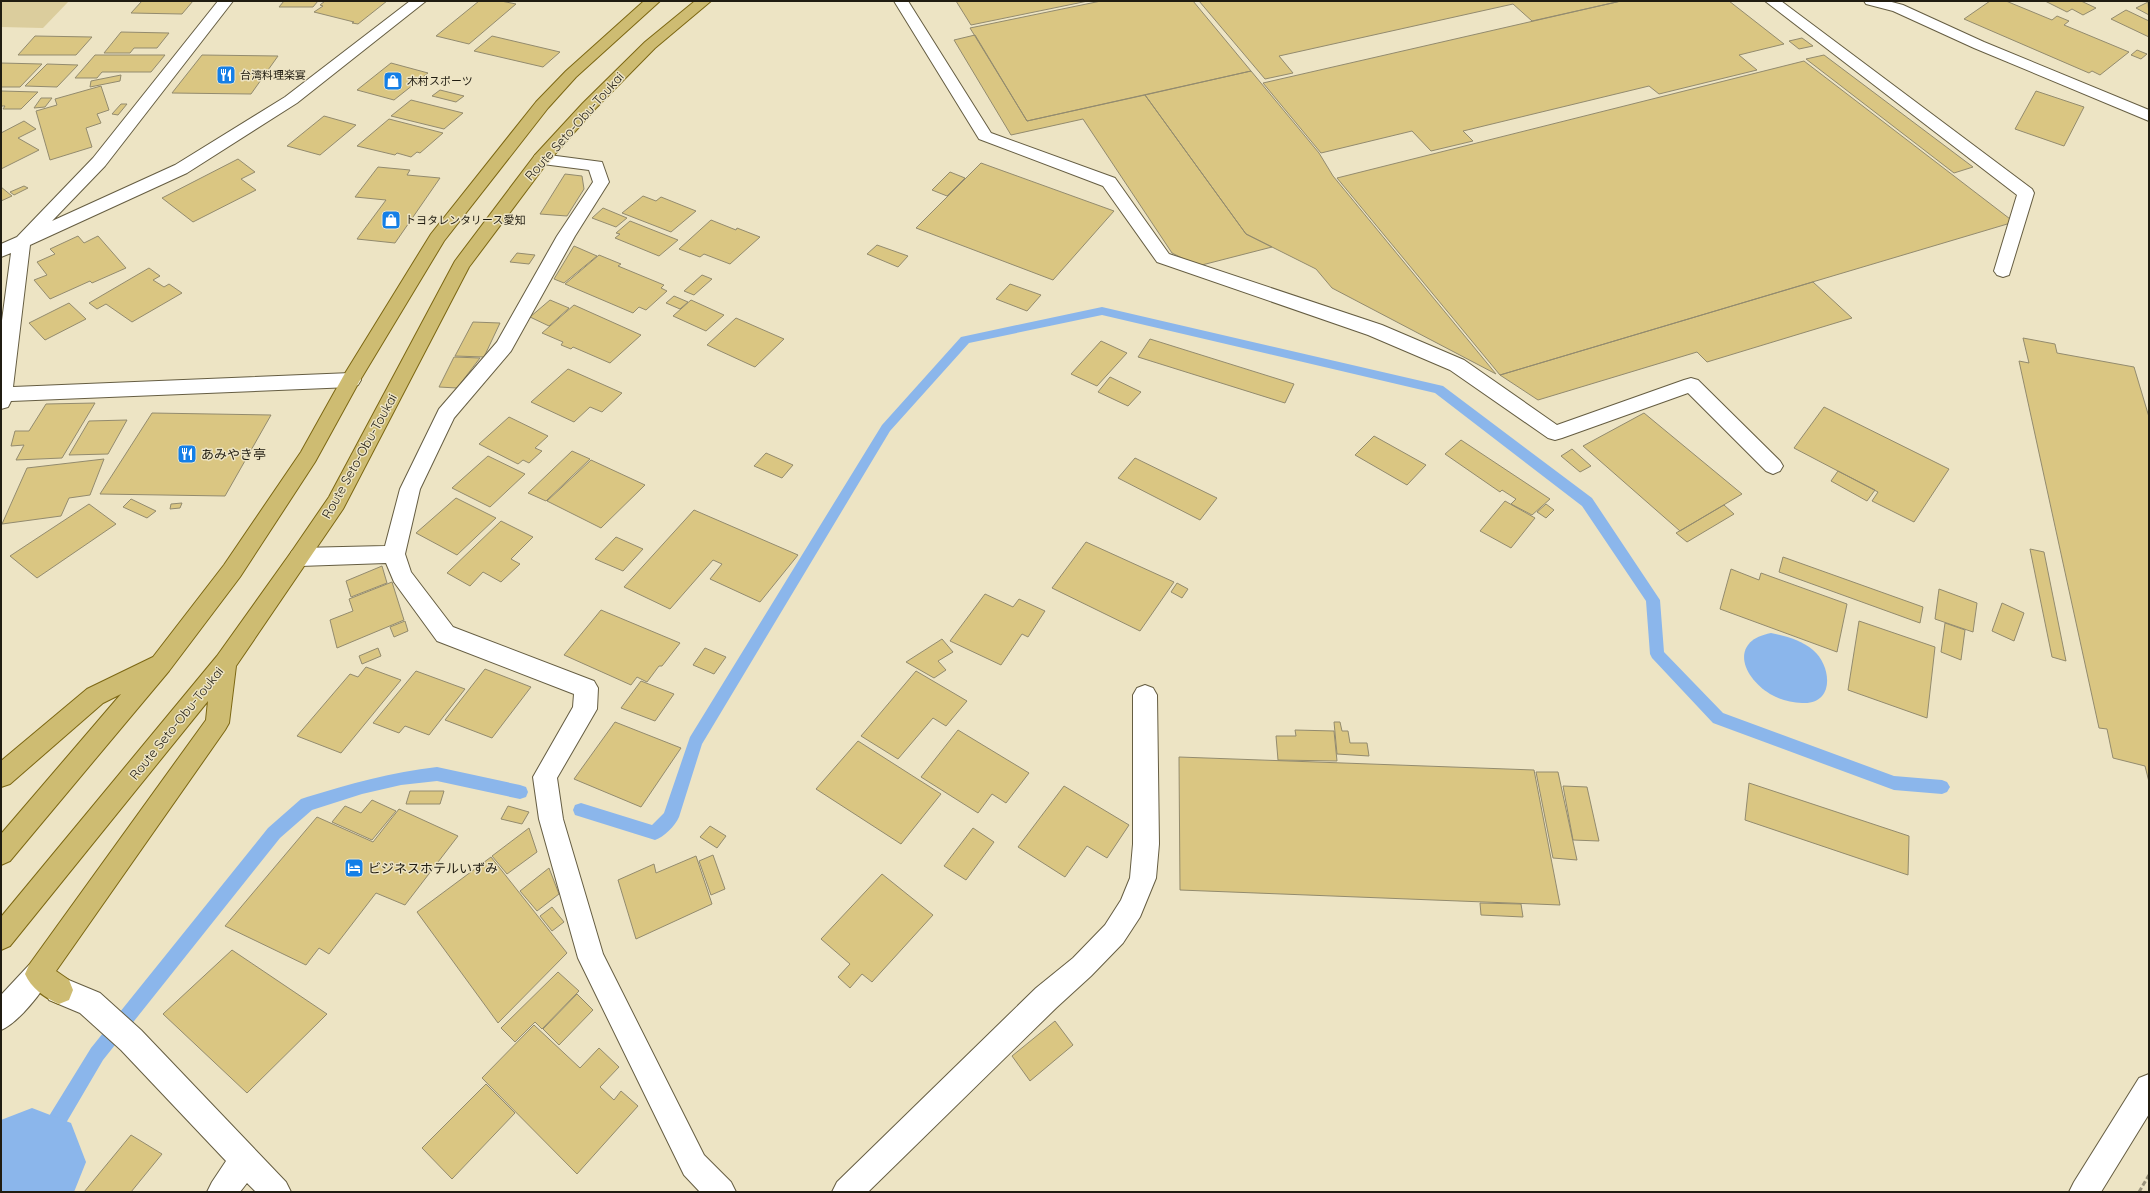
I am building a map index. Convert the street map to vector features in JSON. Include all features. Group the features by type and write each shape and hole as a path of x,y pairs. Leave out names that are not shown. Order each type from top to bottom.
{"main road":[{"path":"1,853 161,664 232,571 308,457 350,380 436,238 542,105 571,74 634,16 653,1"},
{"name":"Route Seto-Obu-Toukai","path":"1,937 225,663 300,557 336,503 461,265 541,159 650,45 704,1"},
{"path":"59,990 38,974 217,723 225,663"},
{"path":"1,776 95,696 161,664"}],"street":[{"path":"226,1 99,162 21,243 2,398 350,380"},
{"path":"1,251 187,165 291,100 419,1"},
{"path":"901,1 986,136 1109,182 1163,258 1375,330 1457,365 1555,433 1691,384 1773,466"},
{"path":"1772,1 2026,193 2003,271"},
{"path":"1871,1 1898,8 1979,45 2149,116"},
{"path":"1898,8 1914,1"},
{"path":"541,159 596,166 601,182 566,236 504,346 446,414 410,489 394,554 402,576 445,634 586,688 586,709 545,777 551,819 591,958 694,1165 721,1192"},
{"path":"300,557 394,554"},
{"path":"847,1192 989,1053 1082,967 1114,934 1131,908 1143,878 1146,844 1145,695"},
{"path":"1,1016 38,974"},
{"path":"59,990 90,1003 131,1040 276,1192"},
{"path":"2084,1192 2149,1088"},
{"path":"222,1192 245,1160"}],"path":[{"path":"2139,1192 2149,1174"}],"shaded area":[{"path":"1,1 69,1 43,28 1,27"}],"water":[{"path":"1771,633 1799,641 1813,650 1819,657 1827,674 1825,691 1820,698 1813,702 1802,703 1778,698 1760,687 1752,678 1744,660 1745,651 1749,644 1758,637"}],"building":[{"path":"142,1 193,1 182,14 131,13"},
{"path":"284,1 318,1 313,7 279,7"},
{"path":"325,1 387,1 358,24 314,12 323,6 320,5"},
{"path":"479,1 501,1 516,4 469,44 436,36"},
{"path":"956,1 1088,1 971,25"},
{"path":"1101,1 1193,1 1251,71 1027,121 970,28"},
{"path":"1199,1 1621,1 1532,21 1513,4 1279,56 1293,73 1265,79"},
{"path":"1621,1 1729,1 1784,44 1739,55 1757,70 1659,94 1649,86 1463,131 1473,141 1431,151 1412,131 1321,153 1263,83"},
{"path":"1990,1 2006,1 2052,20 2057,16 2069,21 2064,25 2129,52 2100,75 2092,71 2089,73 1964,19"},
{"path":"2045,1 2081,1 2096,8 2083,15 2072,9 2067,12"},
{"path":"2148,2 2149,15 2136,8"},
{"path":"2126,10 2149,21 2149,37 2111,19"},
{"path":"121,32 169,33 157,48 134,48 130,53 104,53"},
{"path":"975,35 1027,121 1145,95 1246,234 1272,247 1198,266 1172,253 1083,119 1011,135 954,40"},
{"path":"35,36 92,37 76,55 18,55"},
{"path":"492,36 560,52 543,67 474,51"},
{"path":"1802,38 1813,46 1799,49 1789,41"},
{"path":"2137,50 2147,54 2141,59 2131,55"},
{"path":"95,55 165,55 151,72 102,72 97,78 75,78"},
{"name":"台湾料理楽宴","path":"202,55 278,56 251,94 172,93"},
{"path":"1824,55 1973,167 1954,173 1806,59"},
{"path":"1804,61 2014,222 1500,375 1337,178"},
{"path":"1,63 42,64 20,87 1,87"},
{"name":"木村スポーツ","path":"391,63 428,73 394,100 357,90"},
{"path":"47,64 78,65 57,87 25,86"},
{"path":"1251,71 1319,153 1333,176 1496,374 1332,288 1316,269 1246,234 1145,95"},
{"path":"121,75 120,81 90,87 91,81"},
{"path":"101,86 109,110 97,114 101,123 86,128 92,147 50,160 36,111 57,105 55,99"},
{"path":"440,90 464,96 456,102 432,96"},
{"path":"1,91 38,92 21,109 3,109 5,106 1,106"},
{"path":"2036,91 2084,107 2064,146 2015,129"},
{"path":"41,98 52,98 45,107 34,108"},
{"path":"411,100 463,113 444,129 391,116"},
{"path":"121,104 127,104 118,115 112,114"},
{"path":"324,116 356,125 320,155 287,146"},
{"path":"389,119 443,133 420,153 417,152 411,157 397,153 395,155 357,146"},
{"path":"24,121 36,129 18,138 39,150 1,169 1,133"},
{"path":"238,159 255,172 241,179 256,190 193,222 162,198"},
{"path":"981,163 1114,211 1053,280 916,228"},
{"name":"トヨタレンタリース愛知","path":"378,167 410,170 407,175 440,178 395,243 357,239 386,200 355,197"},
{"path":"950,172 965,178 947,196 932,190"},
{"path":"565,174 582,176 584,189 567,216 540,214"},
{"path":"24,186 28,188 14,195 10,192"},
{"path":"1,187 12,196 1,201"},
{"path":"643,196 656,201 661,197 696,211 671,232 622,213"},
{"path":"603,208 627,218 616,227 592,218"},
{"path":"711,220 736,230 737,228 760,237 730,264 704,254 700,257 679,249"},
{"path":"630,221 678,240 659,256 615,238 620,234 616,233"},
{"path":"78,236 84,243 98,236 126,268 92,283 90,281 50,299 34,280 47,275 37,262 55,254 50,249"},
{"path":"877,245 908,256 898,267 867,254"},
{"path":"574,246 597,256 564,283 554,279"},
{"path":"517,253 535,255 529,264 510,262"},
{"path":"599,255 621,264 618,266 664,285 661,288 667,291 646,310 639,307 633,313 565,284"},
{"path":"149,268 160,276 153,280 164,287 169,284 182,293 132,322 106,304 97,309 89,303"},
{"path":"702,275 712,279 694,295 684,291"},
{"path":"1813,282 1852,318 1707,362 1697,352 1538,400 1500,375"},
{"path":"1010,284 1041,295 1027,311 996,299"},
{"path":"674,296 688,302 680,309 666,303"},
{"path":"550,300 569,308 549,326 530,317"},
{"path":"691,300 724,315 706,331 673,316"},
{"path":"69,303 86,319 45,340 29,323"},
{"path":"574,305 641,335 610,363 573,347 571,349 561,345 563,342 542,333"},
{"path":"736,318 784,339 755,367 707,345"},
{"path":"473,322 500,323 484,357 455,356"},
{"path":"2023,338 2055,344 2057,353 2134,367 2149,417 2149,782 2145,766 2113,758 2107,729 2099,728 2019,361 2029,363"},
{"path":"1150,339 1294,384 1285,403 1138,357"},
{"path":"1101,341 1127,353 1097,386 1071,374"},
{"path":"454,357 480,358 457,388 439,387"},
{"path":"568,369 622,393 602,412 590,407 574,422 531,402"},
{"path":"1110,377 1141,392 1128,406 1098,392"},
{"path":"95,403 62,458 16,460 24,445 11,446 15,431 29,431 46,404"},
{"path":"1824,407 1949,469 1914,522 1872,501 1878,492 1794,448"},
{"name":"あみやき亭","path":"152,413 271,415 225,496 100,494"},
{"path":"1644,413 1742,494 1680,531 1583,446"},
{"path":"509,417 548,436 535,448 542,451 529,463 523,460 518,464 479,444"},
{"path":"127,420 108,454 69,455 89,421"},
{"path":"1374,436 1426,465 1407,485 1355,455"},
{"path":"1461,440 1550,499 1532,515 1511,504 1516,499 1502,490 1500,492 1445,454"},
{"path":"1572,449 1591,466 1580,472 1561,456"},
{"path":"572,451 590,459 546,501 528,493"},
{"path":"766,453 793,465 782,478 754,466"},
{"path":"488,456 525,474 490,507 452,488"},
{"path":"1135,458 1217,498 1200,520 1118,478"},
{"path":"104,459 90,495 69,498 61,516 2,524 27,468"},
{"path":"591,460 645,485 601,528 547,501"},
{"path":"1838,471 1875,490 1867,501 1831,481"},
{"path":"456,498 496,518 457,555 416,533"},
{"path":"131,499 156,511 147,518 123,507"},
{"path":"1505,501 1535,518 1511,548 1480,531"},
{"path":"182,503 180,508 170,509 171,504"},
{"path":"89,504 116,524 37,578 10,556"},
{"path":"1546,504 1554,510 1546,518 1537,512"},
{"path":"1724,505 1734,514 1687,542 1676,533"},
{"path":"694,510 798,555 760,602 710,579 722,564 713,560 670,609 624,587"},
{"path":"501,521 533,537 511,559 520,564 501,582 483,572 470,586 447,573"},
{"path":"616,537 643,549 623,571 595,559"},
{"path":"1086,542 1174,582 1140,631 1052,588"},
{"path":"2030,549 2044,552 2066,661 2052,657"},
{"path":"1783,557 1923,607 1920,623 1779,572"},
{"path":"382,566 387,583 351,597 346,581"},
{"path":"1731,569 1759,580 1761,573 1847,604 1837,652 1720,609"},
{"path":"392,582 404,620 337,648 330,620 353,611 349,599"},
{"path":"1177,583 1188,589 1182,598 1171,592"},
{"path":"1939,589 1977,603 1973,632 1935,619"},
{"path":"985,594 1013,607 1019,599 1045,611 1028,637 1022,634 1001,665 950,641"},
{"path":"2002,603 2024,613 2014,641 1992,631"},
{"path":"601,610 680,643 647,682 637,677 631,685 564,655"},
{"path":"405,621 408,631 394,637 390,627"},
{"path":"1859,621 1935,647 1927,718 1848,690"},
{"path":"1945,623 1965,630 1961,660 1941,652"},
{"path":"942,639 953,652 938,661 946,670 934,678 906,662"},
{"path":"378,648 381,656 362,664 359,656"},
{"path":"705,648 726,657 714,674 693,665"},
{"path":"366,667 401,680 341,753 297,736 350,674 358,677"},
{"path":"485,669 531,687 492,738 445,720"},
{"path":"416,671 465,689 429,735 405,726 399,733 373,723"},
{"path":"916,671 967,701 946,726 933,718 898,759 861,736"},
{"path":"641,681 674,694 655,721 621,708"},
{"path":"615,722 681,748 641,807 574,779"},
{"path":"1334,722 1340,722 1342,731 1348,731 1350,743 1367,743 1369,756 1337,754"},
{"path":"958,730 1029,773 1006,803 992,794 978,813 921,777"},
{"path":"1295,730 1334,731 1337,761 1278,760 1276,736 1296,736"},
{"path":"858,741 941,794 901,844 816,789"},
{"path":"1179,757 1534,770 1560,905 1180,890"},
{"path":"1536,772 1558,772 1577,860 1553,858"},
{"path":"1749,783 1909,836 1908,875 1745,820"},
{"path":"1064,786 1129,825 1107,858 1087,846 1065,877 1018,847"},
{"path":"1563,786 1587,787 1599,841 1573,840"},
{"path":"410,791 444,791 440,804 406,804"},
{"path":"372,800 396,811 372,840 332,822 345,806 361,813"},
{"path":"508,806 529,812 522,824 501,819"},
{"name":"ビジネスホテルいずみ","path":"399,809 458,836 405,905 376,893 329,954 319,948 306,965 225,926 317,817 373,842"},
{"path":"710,826 726,836 717,848 700,837"},
{"path":"529,828 537,852 507,874 492,856"},
{"path":"973,828 994,842 966,880 944,866"},
{"path":"713,855 725,889 711,895 699,861"},
{"path":"696,856 712,904 636,939 618,880 654,864 656,873"},
{"path":"491,857 567,953 498,1023 417,912"},
{"path":"549,868 559,894 537,911 520,891"},
{"path":"882,874 933,915 872,982 862,974 850,988 838,977 850,964 821,939"},
{"path":"1480,903 1521,904 1523,917 1481,915"},
{"path":"552,907 564,922 552,931 540,916"},
{"path":"232,950 327,1014 247,1093 163,1014"},
{"path":"558,972 579,991 542,1029 535,1022 515,1042 501,1028"},
{"path":"577,994 593,1010 559,1045 543,1029"},
{"path":"1055,1021 1073,1045 1030,1081 1012,1056"},
{"path":"534,1025 580,1068 599,1048 619,1067 600,1087 614,1100 621,1091 638,1106 577,1174 482,1078"},
{"path":"486,1084 515,1113 452,1179 422,1148"},
{"path":"131,1135 162,1154 131,1192 84,1192"}],"waterway":[{"path":"581,810 655,833 671,817 695,742 886,428 965,340 1102,311 1439,389 1587,502 1653,600 1657,654 1718,718 1894,783 1942,787"},
{"path":"32,1162 97,1054 274,833 307,804 362,787 401,778 437,774 520,792"},
{"path":"8,1192 32,1162"}],"place":[{"name":"台湾料理楽宴","path":"226,75"},
{"name":"木村スポーツ","path":"393,81"},
{"name":"トヨタレンタリース愛知","path":"391,220"},
{"name":"あみやき亭","path":"187,454"},
{"name":"ビジネスホテルいずみ","path":"354,868"}]}
